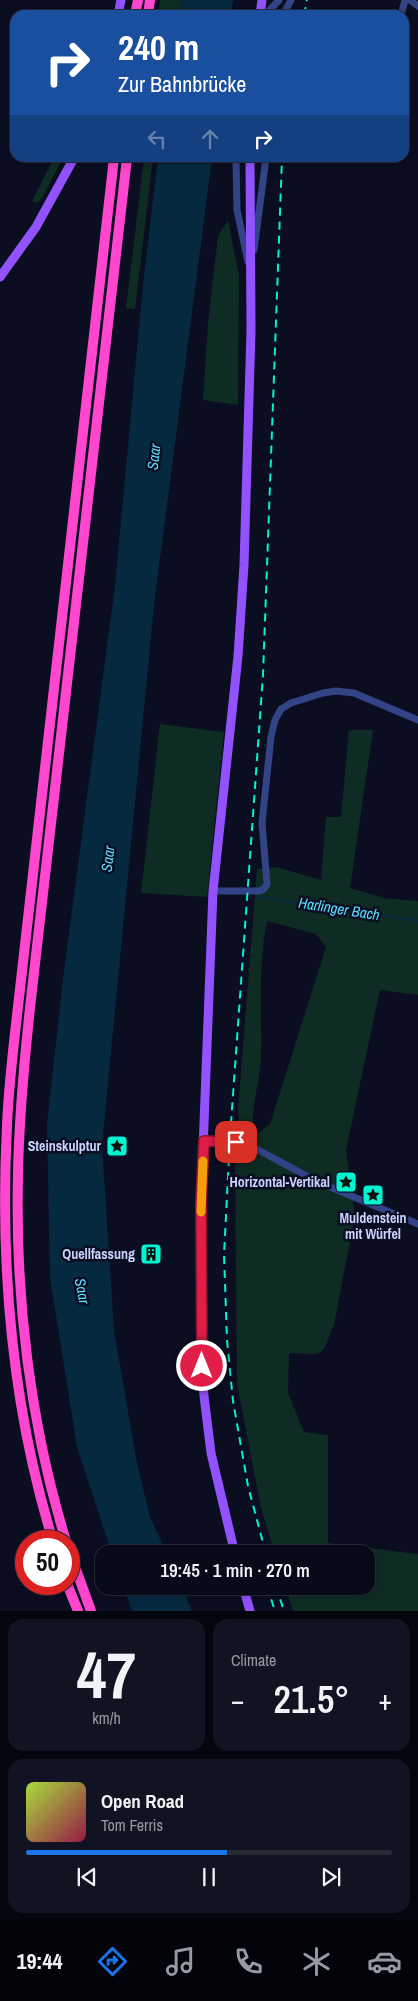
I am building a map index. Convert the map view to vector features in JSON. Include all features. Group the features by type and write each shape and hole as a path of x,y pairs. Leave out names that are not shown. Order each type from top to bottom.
{"highway":[{"path":"50,1530 41,1498 24,1416 10,1294 5,1177 7,1124 23,960 114,162"},
{"path":"63,1530 53,1496 37,1414 22,1294 18,1222 18,1160 25,1056 35,962 127,162"},
{"path":"80,1580 91,1611"},
{"path":"71,1595 78,1611"}],"main road":[{"path":"0,277 36,227 72,162"},
{"path":"233,1545 211,1453 203,1389 201,1230 213,891 241,609 248,446 251,272 250,162"},
{"path":"246,1595 250,1611"}],"street":[{"path":"270,10 280,0"},
{"path":"410,0 418,6"},
{"path":"236,162 236,210 251,272"},
{"path":"251,272 265,162"},
{"path":"213,891 258,891 264,889 267,884 262,823 271,737 275,720 281,709 291,703 323,693 345,692 354,693 418,720"},
{"path":"204,1141 236,1142 251,1146 316,1181 418,1224"}],"green space":[{"path":"160,0 182,0 181,10 159,10"},
{"path":"52,162 61,162 42,198 37,203 32,201"},
{"path":"144,162 153,162 135,309 126,308"},
{"path":"228,220 239,276 238,405 203,400 208,323 218,236"},
{"path":"160,724 224,732 207,897 141,893"},
{"path":"349,730 373,730 350,888 384,898 418,901 418,995 380,990 346,1150 355,1215 334,1325 324,1349 319,1353 289,1353 288,1393 304,1432 328,1435 328,1543 344,1545 272,1545 261,1508 237,1384 235,1155 252,1138 240,1134 238,1110 257,869 276,867 321,880 326,817 341,817","holes":["267,921 316,934 326,947 270,1124 253,1137 253,1116 261,1056 262,954"]},
{"path":"375,1549 418,1554 418,1611 293,1611 288,1595 375,1595"}],"water":[{"path":"182,0 233,0 232,10 181,10"},
{"name":"Saar","path":"158,162 211,162 154,605 102,1145 114,1331 137,1463 150,1517 163,1545 109,1545 77,1447 50,1277 47,1123 64,971 115,586 143,285"},
{"path":"126,1595 185,1595 192,1611 132,1611"}],"waterway":[{"name":"Harlinger Bach","path":"259,897 418,921"}],"railway":[{"path":"305,10 307,0"},
{"path":"264,1545 248,1486 233,1401 227,1340 224,1255 230,1137 263,675 282,162"},
{"path":"270,1595 275,1611"},
{"path":"279,1595 284,1611"}],"slow traffic":[{"path":"201,1212 203,1161"}],"place":[{"name":"Steinskulptur","path":"117,1146"},
{"name":"Horizontal-Vertikal","path":"346,1182"},
{"name":"Muldenstein mit Würfel","path":"373,1195"},
{"name":"Quellfassung","path":"151,1254"}],"route":[{"path":"202,1366 201,1201 204,1141 236,1142"}]}
